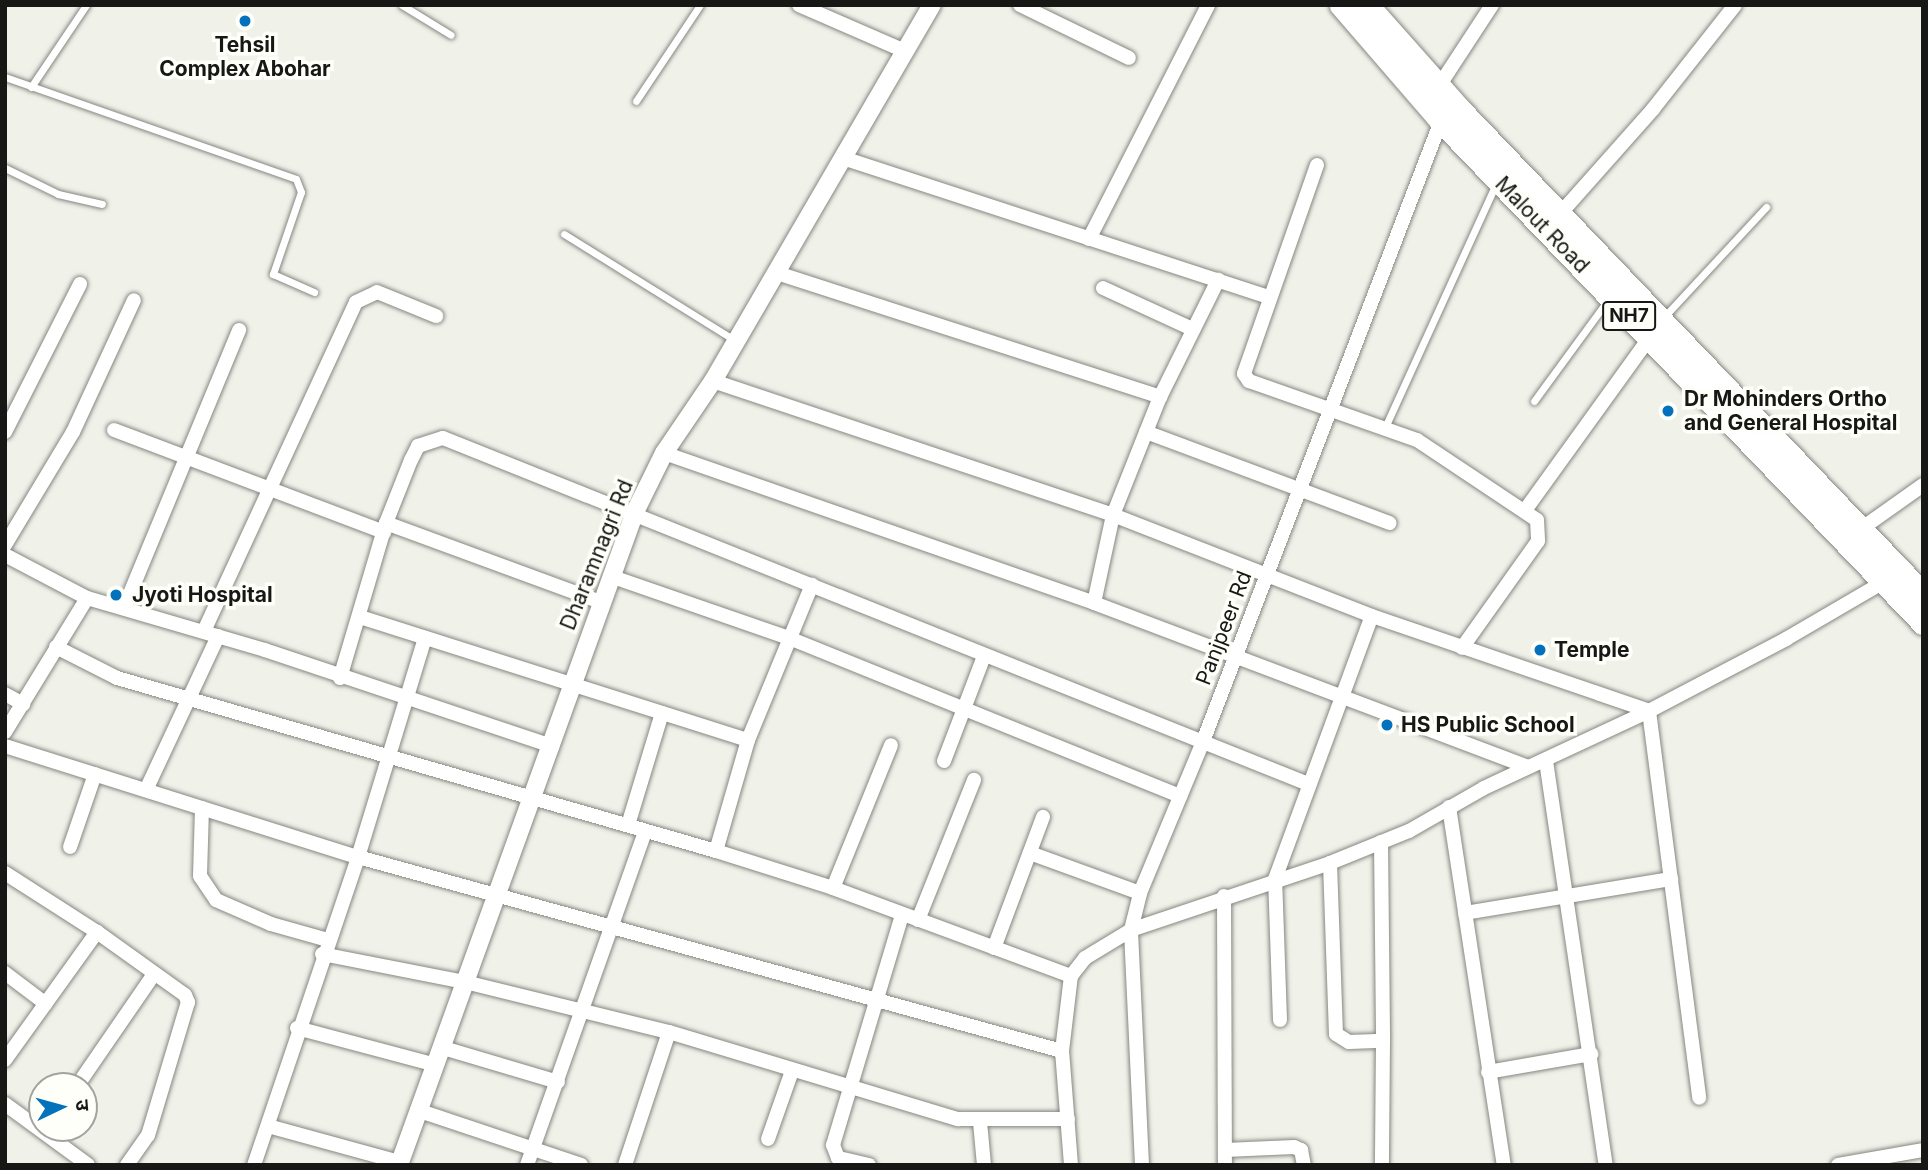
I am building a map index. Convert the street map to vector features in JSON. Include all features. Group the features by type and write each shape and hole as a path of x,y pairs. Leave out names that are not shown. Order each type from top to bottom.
{"highway":[{"name":"Malout Road","path":"1341,5 1441,121 1611,296 1656,328 1861,529 1923,594"},
{"name":"Malout Road","path":"1367,5 1559,215 1882,583 1923,623"}],"street":[{"path":"799,5 905,51"},
{"name":"Dharamnagri Rd","path":"399,1163 432,1064 534,800 610,576 635,512 664,453 713,381 932,5"},
{"path":"1020,5 1129,58"},
{"path":"1089,239 1208,5"},
{"path":"1439,86 1492,5"},
{"path":"1559,215 1653,109 1735,5"},
{"name":"Panjpeer Rd","path":"1142,1165 1130,930 1140,893 1202,744 1441,121"},
{"path":"842,158 1269,297"},
{"path":"1317,165 1244,374 1249,381 1386,425 1454,460 1526,509 1537,520 1538,541 1462,648"},
{"path":"777,273 1160,397"},
{"path":"1094,603 1113,515 1160,397 1218,280"},
{"path":"5,432 80,284"},
{"path":"1103,288 1192,329"},
{"path":"146,790 191,698 211,634 269,488 356,302 377,292 436,316"},
{"path":"5,545 73,432 134,300"},
{"path":"1526,509 1656,328"},
{"path":"124,608 184,456 239,330"},
{"path":"713,381 1113,515 1373,616 1649,711"},
{"path":"114,430 269,488 601,602"},
{"path":"1146,432 1390,523"},
{"path":"340,678 385,528 418,446 443,438 635,512 984,656 1308,784"},
{"path":"664,453 1094,603 1527,767"},
{"path":"1861,529 1923,485"},
{"path":"5,555 87,598 211,634 552,746"},
{"path":"610,576 789,638 1180,796"},
{"path":"1071,1165 1062,1051 1071,976 1085,958 1130,930 1224,896 1330,863 1381,842 1527,767 1546,761 1649,711 1882,583"},
{"path":"716,851 748,740 812,585"},
{"path":"5,732 87,598"},
{"path":"1280,1020 1275,879 1308,784 1373,616"},
{"path":"360,617 748,740"},
{"path":"254,1165 297,1028 358,858 425,638"},
{"path":"56,647 117,678 191,698 387,760 716,851 833,888 1071,976"},
{"path":"944,761 984,656"},
{"path":"5,694 23,704"},
{"path":"1649,711 1699,1098"},
{"path":"628,825 662,713"},
{"path":"833,888 891,745"},
{"path":"5,746 358,858 613,925 1062,1051"},
{"path":"1546,761 1606,1165"},
{"path":"70,847 95,774"},
{"path":"918,920 974,780"},
{"path":"1449,807 1504,1165"},
{"path":"201,808 200,876 216,900 325,947 669,1032 848,1089 980,1122 1068,1119"},
{"path":"994,948 1043,817"},
{"path":"527,1165 585,1011 645,831"},
{"path":"1381,842 1382,1165"},
{"path":"1030,853 1140,893"},
{"path":"1330,863 1336,1034 1349,1042 1383,1041"},
{"path":"5,873 97,932 185,995 188,1013 148,1135 127,1165"},
{"path":"1465,913 1671,880"},
{"path":"1224,896 1225,1157 1294,1147 1301,1150 1304,1165"},
{"path":"869,1165 833,1152 848,1089 902,915"},
{"path":"5,1060 97,932"},
{"path":"5,974 46,1004"},
{"path":"86,1072 153,974"},
{"path":"297,1028 432,1064"},
{"path":"625,1165 669,1032"},
{"path":"440,1047 558,1082"},
{"path":"1488,1072 1591,1054"},
{"path":"768,1139 792,1071"},
{"path":"5,1104 28,1119"},
{"path":"417,1110 533,1146 581,1165"},
{"path":"980,1122 984,1165"},
{"path":"268,1126 399,1163"},
{"path":"60,1142 88,1165"},
{"path":"1838,1165 1923,1150"}],"lane":[{"path":"31,87 86,5"},
{"path":"402,5 451,35"},
{"path":"636,101 700,5"},
{"path":"5,77 296,179 301,191 273,274 314,292"},
{"path":"5,168 58,194 102,204"},
{"path":"1386,425 1498,179"},
{"path":"1656,328 1766,207"},
{"path":"564,234 736,341"},
{"path":"1534,401 1611,296"}],"place":[{"name":"Tehsil Complex Abohar","path":"245,21"},
{"name":"Dr Mohinders Ortho and General Hospital","path":"1668,411"},
{"name":"Jyoti Hospital","path":"116,595"},
{"name":"Temple","path":"1540,650"},
{"name":"HS Public School","path":"1387,725"}]}
